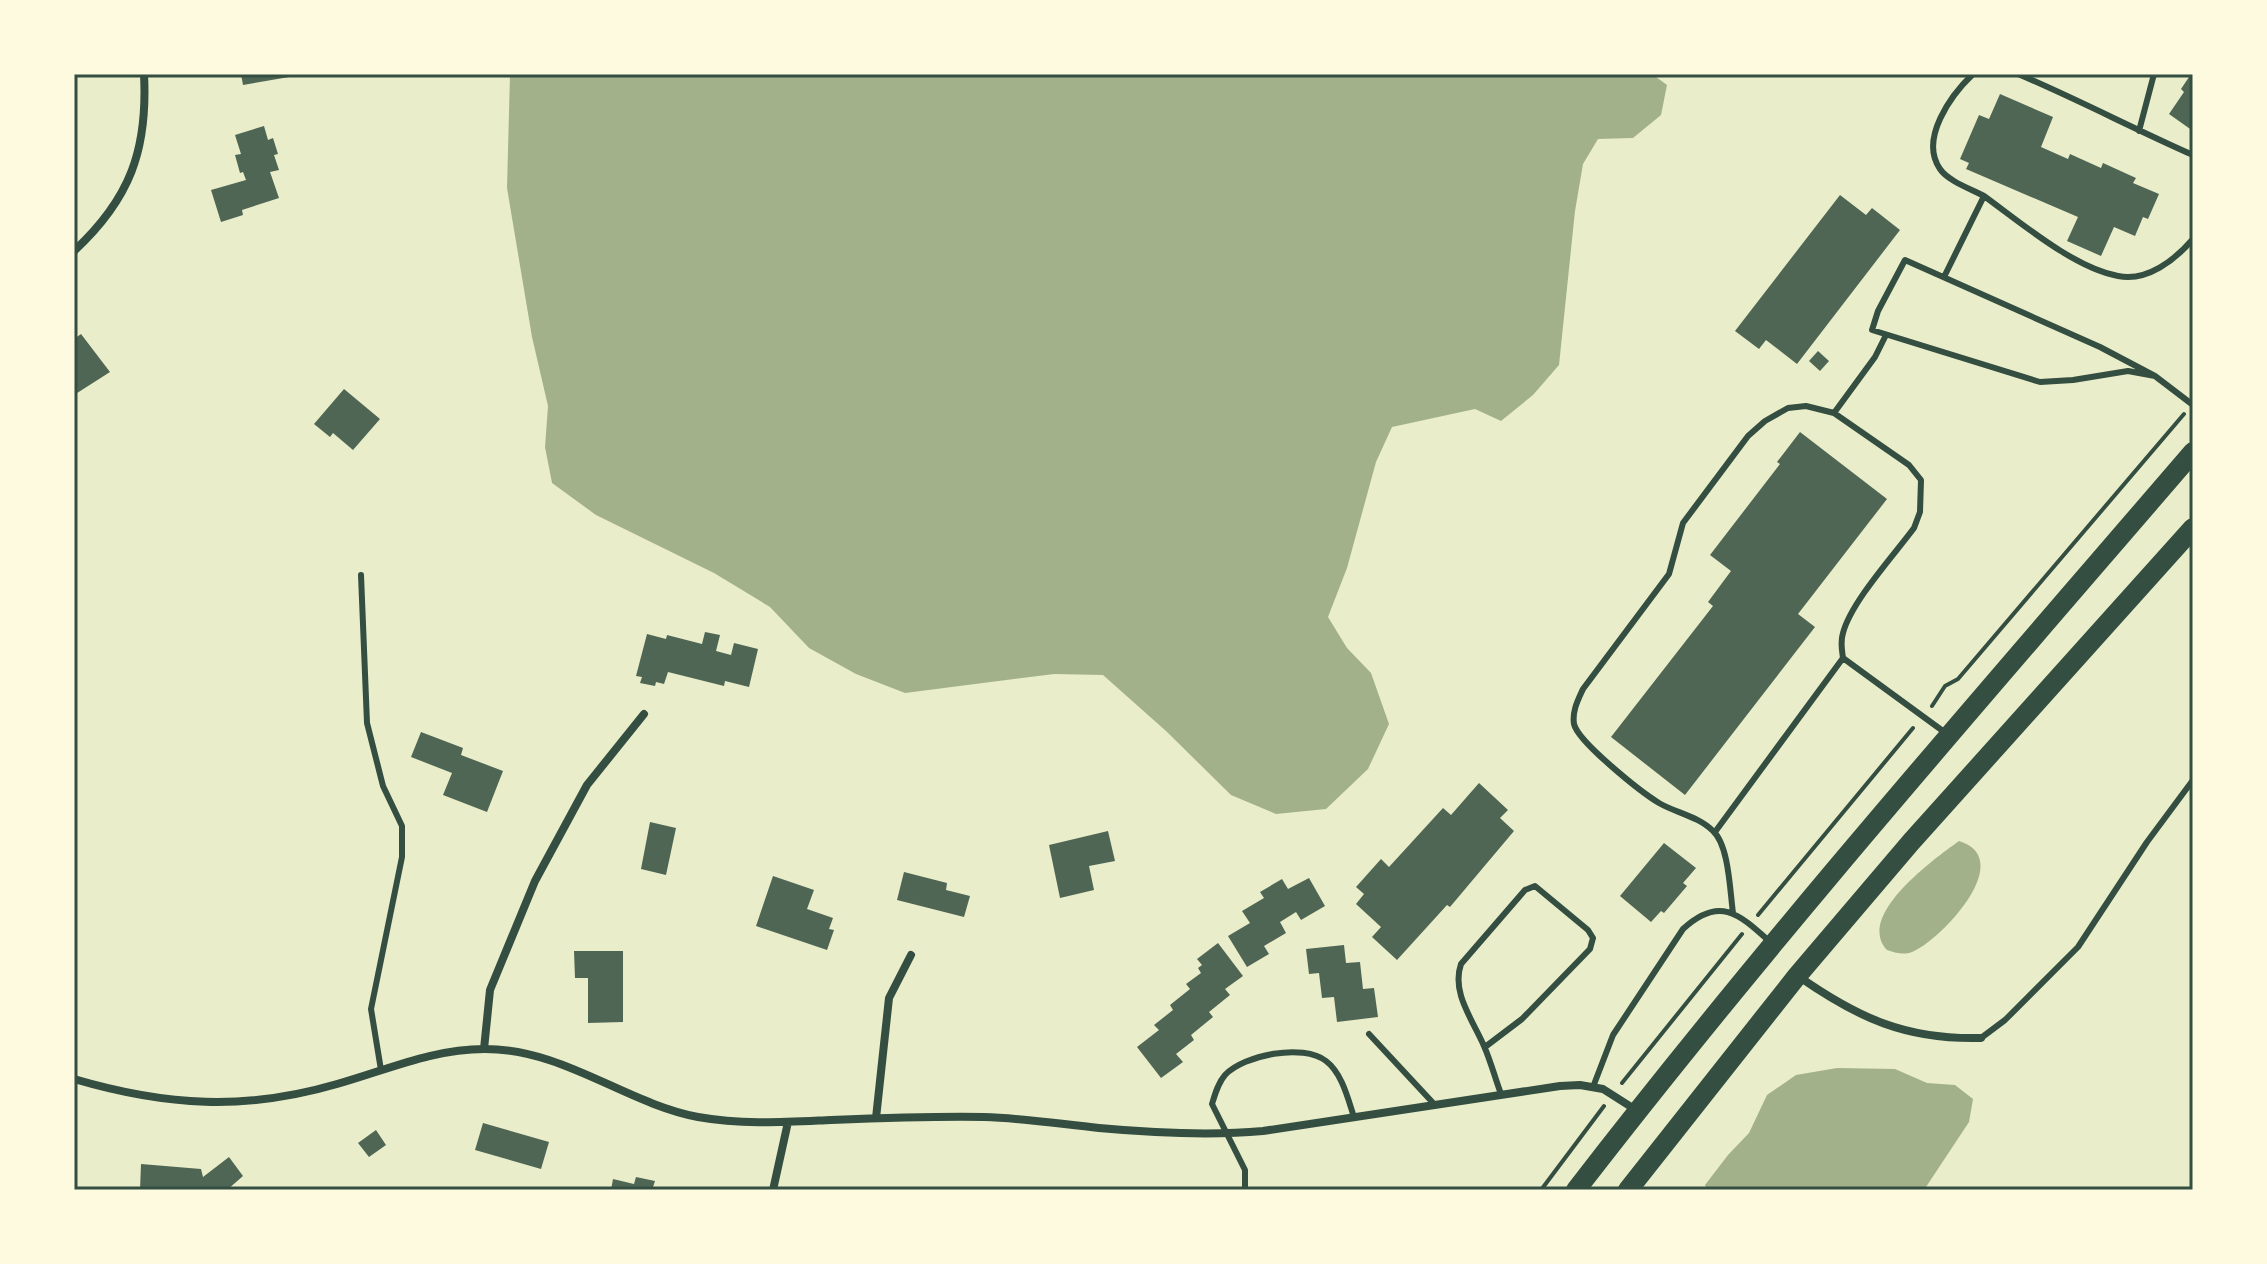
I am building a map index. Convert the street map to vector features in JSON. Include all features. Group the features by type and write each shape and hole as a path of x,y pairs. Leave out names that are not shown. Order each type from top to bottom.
{"main road":[{"path":"1576,1190 1771,944 2193,452"},
{"path":"1628,1190 1797,976 1989,753 2193,528"}],"street":[{"path":"74,251 103,221 135,167 146,110 144,74"},
{"path":"484,1049 490,990 535,881 587,785 644,714"},
{"path":"876,1118 889,998 911,955"},
{"path":"1797,976 1841,1005 1883,1024 1931,1035 1981,1038"},
{"path":"74,1079 133,1094 220,1104 292,1096 436,1054 484,1049 509,1051 561,1064 694,1116 755,1124 986,1117 1149,1133 1226,1134 1560,1086 1593,1087 1613,1094 1637,1111"},
{"path":"773,1190 788,1122"}],"lane":[{"path":"1973,74 1957,89 1934,134 1933,152 1941,171 1984,196 2054,246 2119,277 2160,268 2181,253 2193,239"},
{"path":"2018,74 2193,155"},
{"path":"2139,131 2154,74"},
{"path":"1944,277 1984,196"},
{"path":"2155,376 2128,371 2040,382 1872,330 1878,311 1905,260 2100,347 2155,376 2192,405"},
{"path":"1834,413 1875,357 1886,335"},
{"path":"1715,832 1843,658 1843,630 1852,611 1914,528 1920,512 1923,494 1921,480 1909,465 1834,413 1806,406 1788,408 1765,421 1748,436 1683,523 1669,574 1583,689 1575,707 1574,726 1600,756 1659,803 1696,819 1715,832 1724,850 1733,913"},
{"path":"361,575 367,723 383,786 402,826 402,857 371,1009 381,1070"},
{"path":"1843,658 1948,734"},
{"path":"1981,1038 2005,1020 2078,947 2147,842 2193,780"},
{"path":"1485,1047 1522,1019 1590,949 1593,938 1588,930 1535,886 1525,890 1461,964 1457,977 1460,993 1485,1047 1501,1094"},
{"path":"1593,1087 1613,1035 1683,929 1699,915 1711,910 1733,913 1771,944"},
{"path":"1369,1034 1435,1105"},
{"path":"1245,1190 1245,1170 1212,1104 1222,1078 1231,1070 1260,1056 1301,1053 1323,1058 1339,1078 1354,1117"}],"path":[{"path":"1945,686 1958,679 2192,405"},
{"path":"1638,1061 1906,736"},
{"path":"1541,1190 1581,1136"}],"shaded area":[{"path":"510,74 1652,74 1667,85 1661,115 1633,138 1598,139 1583,164 1559,365 1533,395 1501,421 1475,409 1392,427 1376,462 1347,568 1328,617 1347,648 1371,673 1389,724 1368,769 1326,809 1276,814 1231,795 1103,675 1054,674 905,693 856,674 809,648 770,607 714,573 596,515 552,483 545,447 548,406 532,337 507,188"},
{"path":"1959,841 1975,850 1980,864 1977,881 1968,899 1955,917 1924,945 1906,953 1887,950 1880,936 1881,921 1889,905 1917,874"},
{"path":"1837,1068 1895,1069 1927,1083 1955,1085 1973,1099 1969,1122 1924,1190 1707,1190 1705,1185 1749,1133 1767,1095 1796,1075"}],"building":[{"path":"241,74 295,74 295,76 243,85"},
{"path":"2191,74 2193,131 2169,114 2184,92 2181,89"},
{"path":"2000,94 2053,117 2041,147 2068,159 2070,154 2101,168 2103,163 2136,178 2133,183 2159,194 2148,219 2143,217 2135,236 2114,227 2101,256 2067,241 2078,217 1966,169 1969,163 1960,159 1979,115 1989,119"},
{"path":"264,126 268,140 273,138 278,154 274,155 279,170 270,172 279,198 242,210 243,215 221,222 211,190 246,180 243,172 240,173 235,155 241,154 235,135"},
{"path":"1840,195 1866,215 1872,208 1900,230 1797,364 1766,340 1759,349 1735,331"},
{"path":"81,334 110,372 74,395 74,339"},
{"path":"1818,351 1829,361 1820,371 1809,361"},
{"path":"344,389 380,419 353,450 333,433 330,437 314,424"},
{"path":"1800,432 1887,499 1798,614 1815,627 1685,795 1611,737 1713,606 1708,602 1731,571 1710,555 1780,464 1777,462"},
{"path":"705,632 720,635 716,651 731,655 734,643 758,649 749,687 725,681 724,686 668,672 664,684 640,683 642,677 636,676 647,634 666,639 667,635 702,644"},
{"path":"421,732 463,748 461,755 503,771 487,812 443,795 452,773 411,757"},
{"path":"1479,783 1508,810 1500,818 1514,831 1450,907 1447,905 1397,960 1372,937 1381,927 1356,904 1364,894 1356,887 1381,859 1389,867 1443,808 1451,815"},
{"path":"650,822 676,828 666,875 641,869"},
{"path":"1108,831 1115,861 1089,866 1094,890 1060,898 1049,845"},
{"path":"1664,843 1696,868 1683,883 1687,886 1664,913 1661,911 1651,922 1620,896"},
{"path":"904,872 947,883 946,890 970,896 964,917 897,900"},
{"path":"773,876 814,890 807,909 833,918 829,929 834,930 827,950 756,926"},
{"path":"1309,878 1325,906 1301,920 1296,912 1280,922 1286,933 1264,946 1269,954 1247,967 1228,936 1250,923 1242,911 1264,898 1260,892 1282,879 1288,889"},
{"path":"1218,943 1243,976 1225,989 1230,995 1209,1012 1213,1017 1191,1035 1194,1040 1176,1054 1183,1062 1161,1078 1137,1047 1159,1030 1154,1025 1173,1010 1170,1005 1190,989 1186,984 1201,973 1198,968 1202,965 1197,959"},
{"path":"1344,945 1346,963 1360,962 1363,989 1374,988 1378,1017 1337,1022 1334,997 1322,998 1319,973 1309,974 1306,949"},
{"path":"574,951 623,951 623,1022 588,1023 588,978 575,978"},
{"path":"483,1123 549,1142 541,1169 475,1150"},
{"path":"376,1130 386,1145 369,1157 358,1143"},
{"path":"229,1157 243,1176 227,1190 140,1190 141,1164 201,1169 203,1177"},
{"path":"636,1177 655,1181 653,1187 662,1190 611,1190 613,1179 634,1184"}]}
